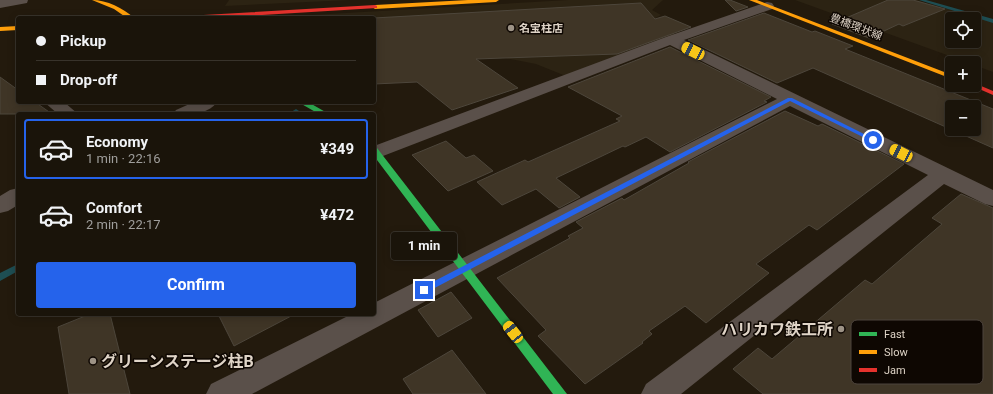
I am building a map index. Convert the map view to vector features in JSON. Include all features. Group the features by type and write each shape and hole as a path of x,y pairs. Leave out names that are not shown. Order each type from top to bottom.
{"street":[{"path":"0,4 22,0"},
{"path":"95,0 116,8 128,16"},
{"path":"220,16 496,0"},
{"path":"376,151 671,40 766,2"},
{"name":"豊橋環状線","path":"766,2 814,14"},
{"name":"豊橋環状線","path":"766,2 945,74"},
{"path":"0,29 16,28"},
{"path":"671,40 993,199"},
{"path":"981,88 993,92"},
{"path":"376,315 790,99"},
{"path":"56,104 66,112"},
{"path":"186,112 204,104"},
{"path":"306,104 321,112"},
{"path":"376,152 561,394"},
{"path":"657,394 943,174"},
{"path":"0,206 16,196"},
{"path":"222,394 374,316"}],"shaded area":[{"path":"229,0 350,0 225,6"},
{"name":"名宝柱店","path":"568,0 663,0 652,10 661,15 648,22 676,35 566,76 536,64 505,58 376,19 376,16 294,16"},
{"path":"795,0 916,0 958,12 945,12 945,48 981,48 981,19 993,22 993,72 981,68 981,56 950,56"}],"building":[{"path":"725,0 730,0 748,7 736,11"},
{"path":"888,0 913,0 945,9 903,26 899,24 869,38 832,24"},
{"path":"641,3 655,19 665,16 691,27 617,54 476,59 518,88 452,110 417,82 376,84 376,18"},
{"path":"764,13 853,46 845,49 945,90 945,92 951,92 971,100 945,100 945,127 813,68 777,83 688,40"},
{"path":"670,47 771,97 764,101 767,102 670,152 646,137 625,147 623,146 556,178 580,197 559,208 536,189 502,205 477,182 525,160 528,162 620,121 616,119 622,116 568,87"},
{"path":"0,77 16,89 16,104 38,104 49,112 16,112 16,114 0,114"},
{"path":"981,104 993,109 993,148 966,136 981,136"},
{"path":"785,111 818,126 822,124 904,164 817,230 809,225 756,264 769,273 706,323 685,306 649,331 652,334 642,342 643,343 585,384 538,336 546,330 497,278 570,238 568,236 583,228 576,222 622,198 624,200 689,163 688,162"},
{"path":"446,141 466,158 474,155 493,171 448,191 412,155"},
{"path":"961,194 993,208 993,394 763,394 733,369 758,348 772,359 865,280 872,284 942,224 932,218"},
{"path":"451,292 472,318 438,337 418,310"},
{"name":"グリーンステージ柱B","path":"85,316 110,316 130,394 69,394 58,327"},
{"path":"219,316 291,316 234,346"},
{"path":"452,350 486,394 413,394 403,379"}],"waterway":[{"path":"921,0 993,21"},
{"path":"0,277 16,268"}],"traffic: fast":[{"path":"306,104 321,112"},
{"path":"376,153 561,394"}],"traffic: slow":[{"path":"95,0 116,8 128,16"},
{"path":"375,7 496,0"},
{"path":"752,0 945,74"},
{"path":"0,29 16,28"}],"traffic: jam":[{"path":"220,16 375,7"},
{"path":"981,88 993,93"}],"place":[{"name":"名宝柱店","path":"511,28"},
{"name":"ハリカワ鉄工所","path":"841,329"},
{"name":"グリーンステージ柱B","path":"93,361"}],"route":[{"path":"424,290 790,99 873,140"}]}
